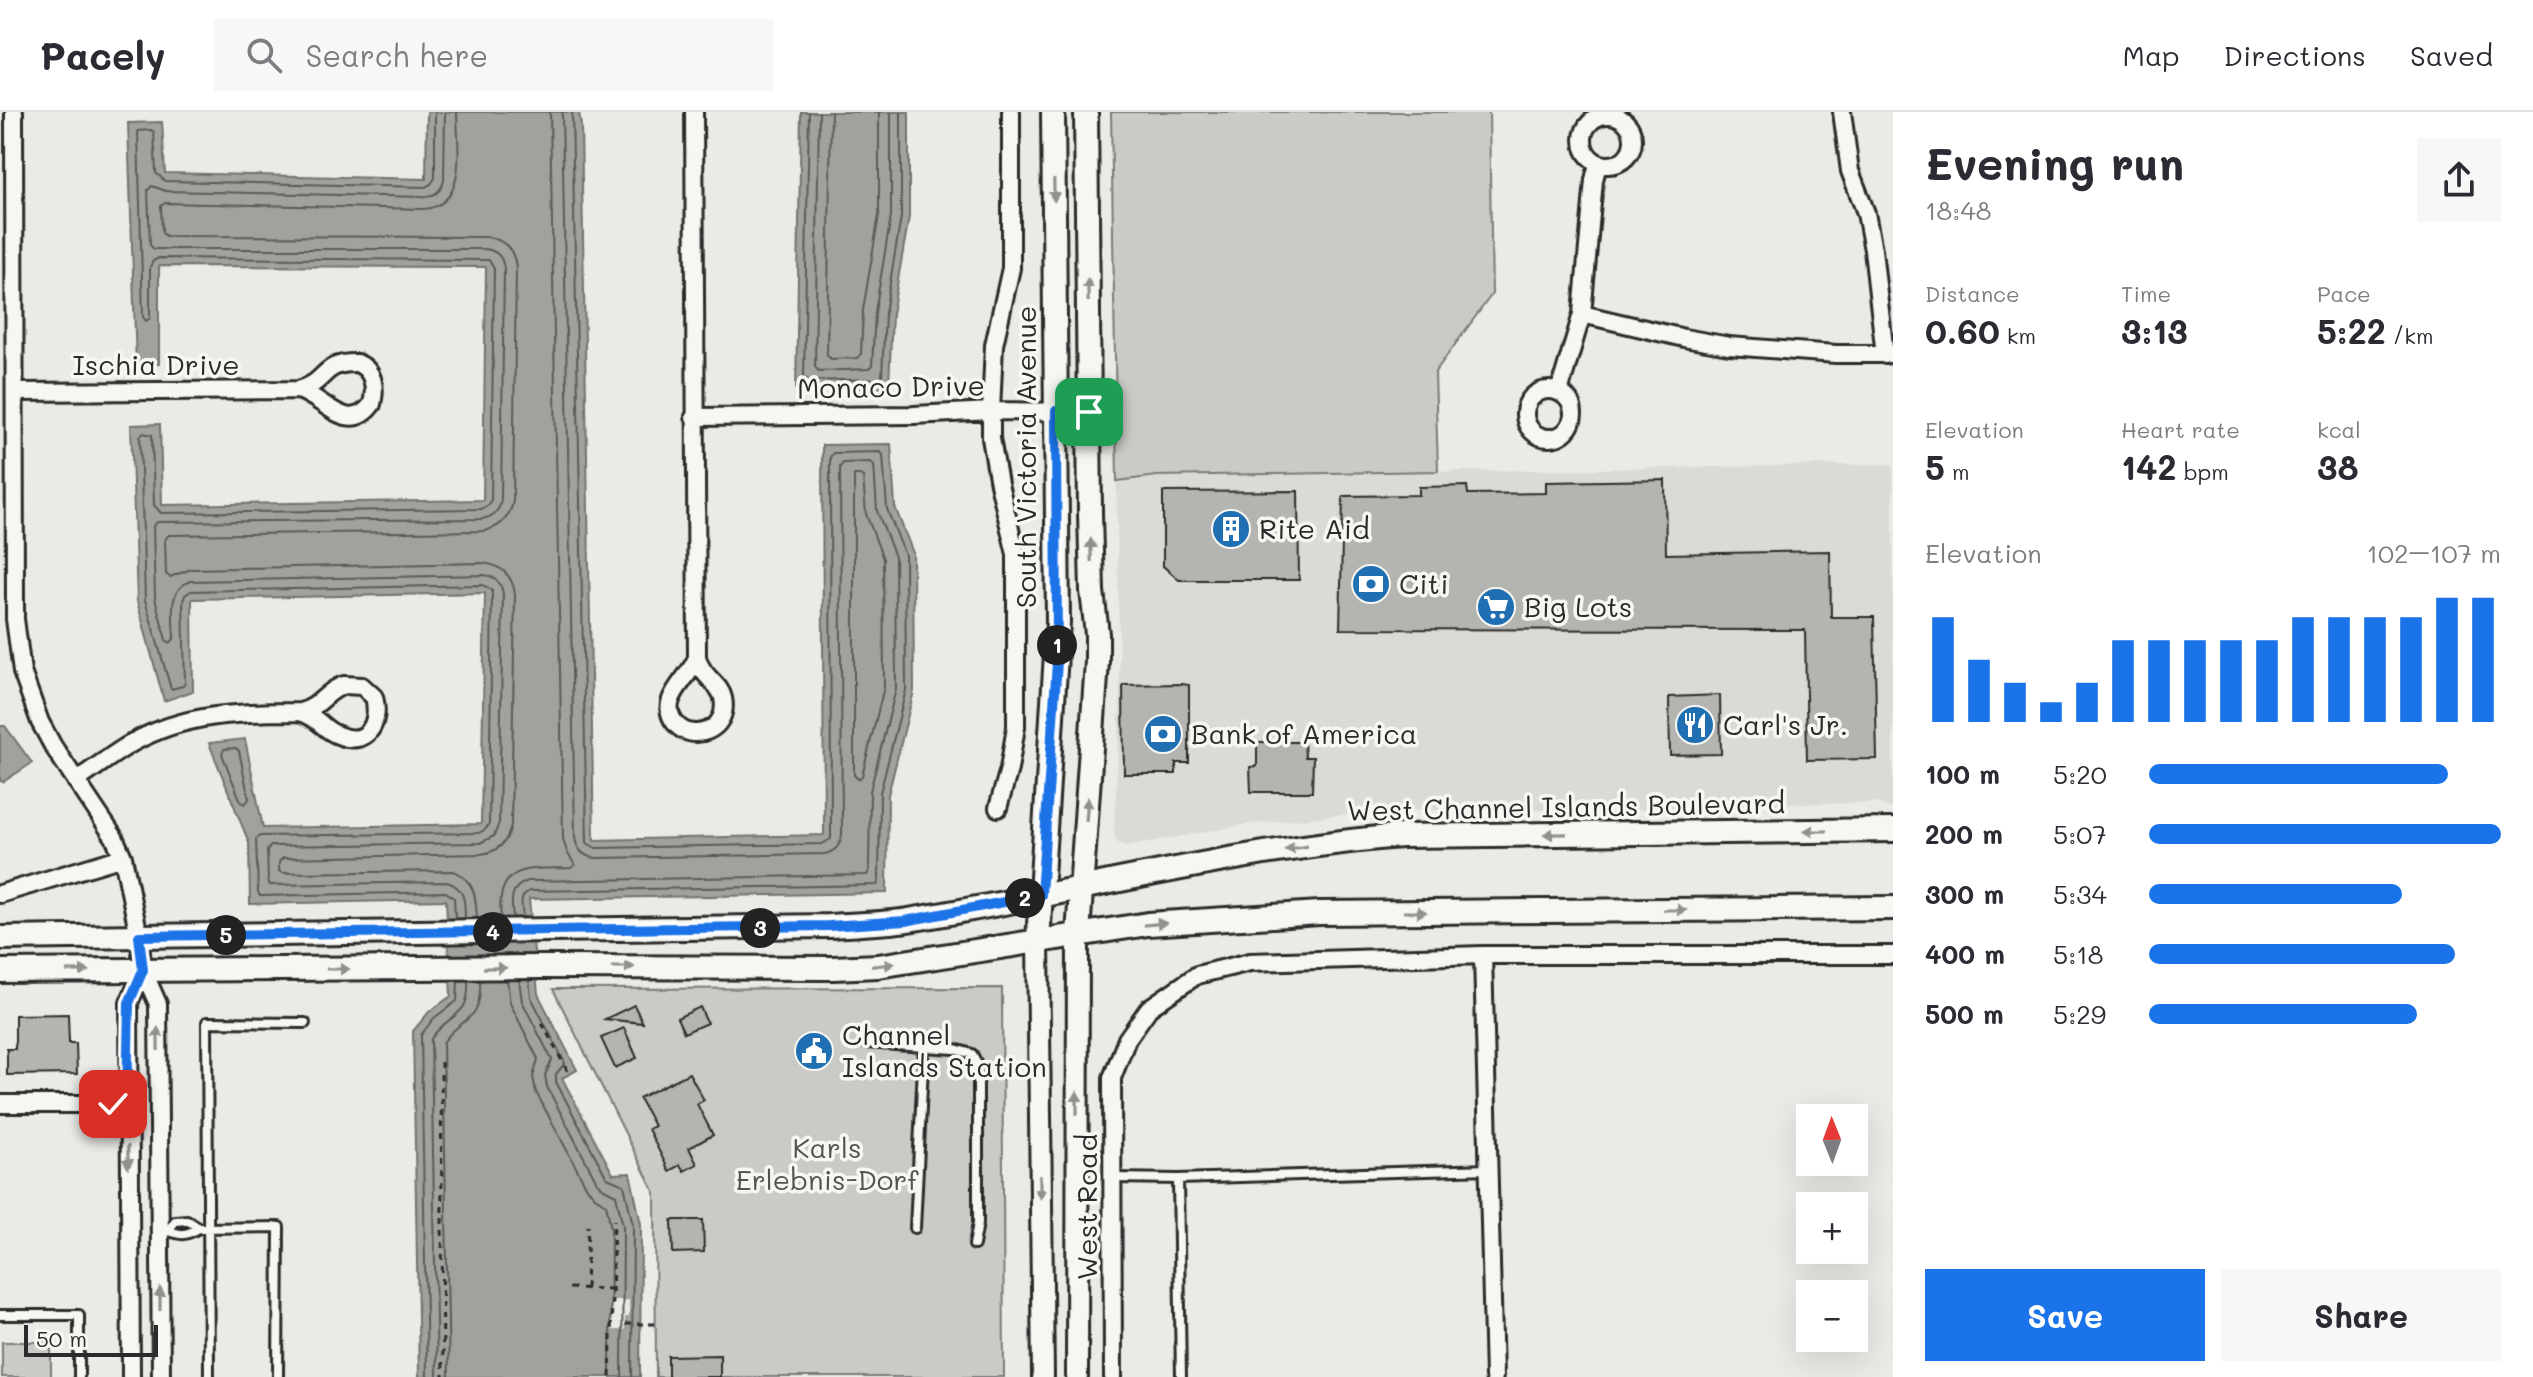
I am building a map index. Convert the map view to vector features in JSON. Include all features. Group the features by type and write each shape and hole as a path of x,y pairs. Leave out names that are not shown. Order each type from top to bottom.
{"main road":[{"name":"South Victoria Avenue","path":"1038,941 1057,662 1053,112"},
{"path":"1078,934 1097,662 1092,591 1086,112"},
{"name":"West Channel Islands Boulevard","path":"0,938 829,926 905,921 1269,852 1348,840 1402,836 1893,830"},
{"path":"0,971 833,968 878,966 1148,924 1320,913 1893,908"}],"street":[{"path":"14,112 17,646 22,672 40,722 114,837 123,857 143,970 158,1004 164,1230 161,1377"},
{"path":"694,112 697,657 702,672 718,687 724,700 721,722 714,729 705,731 683,730 675,724 671,715 673,693 689,675 697,657"},
{"path":"998,808 1012,759 1016,727 1017,573 1013,535 991,438 994,345 1007,293 1012,255 1011,112"},
{"path":"1582,314 1729,346 1889,354 1866,213 1850,171 1842,112"},
{"path":"1559,392 1582,314 1598,164"},
{"path":"357,363 370,373 374,397 371,406 364,412 343,415 334,413 312,395 298,390 314,384 336,364 357,363"},
{"name":"Ischia Drive","path":"15,392 298,390"},
{"name":"Monaco Drive","path":"694,417 1089,412"},
{"path":"76,781 133,742 178,723 225,713 300,712 316,706 334,689 344,685 357,684 366,688 376,704 374,725 360,737 337,735 314,717 300,712"},
{"path":"0,894 123,857"},
{"path":"1077,1377 1078,934"},
{"name":"South Victoria Avenue","path":"1038,941 1043,1377"},
{"path":"1483,955 1494,1377"},
{"name":"West Road","path":"1113,1377 1112,1078 1127,1039 1149,1008 1197,975 1250,962 1483,955 1893,955"},
{"path":"131,1377 127,1104 129,1003 143,970"},
{"path":"0,1104 127,1104"},
{"path":"129,1229 164,1230"}],"lane":[{"path":"209,1377 204,1228 207,1022 305,1023"},
{"path":"865,1043 955,1049 972,1054 978,1066 978,1223 974,1245"},
{"path":"915,1228 924,1046"},
{"path":"1112,1178 1178,1179 1489,1169"},
{"path":"1178,1179 1181,1377"},
{"path":"164,1230 177,1235 204,1228 279,1227 278,1377"},
{"path":"0,1315 79,1315 79,1377"}],"path":[{"path":"542,1023 569,1074"},
{"path":"441,1062 443,1377"},
{"path":"610,1377 614,1220"},
{"path":"586,1288 588,1225"},
{"path":"569,1288 612,1289"},
{"path":"625,1324 661,1324"}],"shaded area":[{"path":"1115,391 1159,428 1177,476 1893,464 1893,809 1877,803 1753,804 1699,810 1423,810 1250,824 1126,846 1117,842 1114,832 1120,708"}],"green space":[{"path":"1111,112 1489,112 1492,294 1435,372 1438,471 1157,476 1117,481"},
{"name":"Karls Erlebnis-Dorf","path":"1002,988 1004,1377 656,1377 655,1193 553,989"},
{"path":"2,1342 51,1342 51,1377 2,1377"}],"water":[{"path":"427,112 579,112 594,840 824,835 822,445 891,444 895,507 913,553 914,691 888,795 887,893 529,899 538,994 577,1070 562,1078 613,1174 630,1173 641,1224 640,1377 419,1377 413,1031 429,1012 451,996 446,900 250,904 249,843 209,743 245,739 263,828 481,824 485,593 192,599 193,691 164,701 137,601 131,425 160,424 162,505 483,500 486,267 159,266 159,364 136,365 128,123 162,122 165,173 426,179"},
{"path":"801,112 909,112 909,217 892,314 889,387 796,390"},
{"path":"0,726 5,726 32,763 3,782 0,781"}],"pier":[{"path":"611,1300 629,1300 625,1330 611,1330"}],"building":[{"path":"1665,480 1666,554 1830,551 1831,617 1874,617 1877,759 1807,760 1805,630 1340,629 1343,496 1419,495 1419,487 1467,486 1468,494 1546,493 1546,482"},
{"name":"Rite Aid","path":"1298,491 1299,580 1179,580 1163,566 1163,492"},
{"path":"1123,685 1189,685 1189,763 1176,763 1176,774 1124,774"},
{"name":"Carl's Jr.","path":"1720,695 1721,754 1670,755 1669,697"},
{"path":"1257,742 1304,742 1305,757 1313,757 1312,792 1251,792 1250,767 1257,766"},
{"path":"634,1005 643,1023 605,1019"},
{"path":"700,1007 707,1023 684,1033 677,1018"},
{"path":"68,1014 69,1043 76,1043 77,1074 7,1075 7,1049 15,1049 15,1015"},
{"path":"624,1028 637,1058 615,1068 601,1038"},
{"path":"689,1073 704,1100 697,1104 713,1135 689,1148 697,1164 684,1171 680,1165 669,1171 648,1129 654,1126 639,1098"},
{"path":"672,1220 703,1220 704,1252 673,1253"},
{"path":"720,1355 720,1377 668,1377 668,1356"}],"place":[{"name":"Rite Aid","path":"1231,529"},
{"name":"Citi","path":"1371,584"},
{"name":"Big Lots","path":"1496,607"},
{"name":"Carl's Jr.","path":"1695,725"},
{"name":"Bank of America","path":"1163,734"},
{"name":"Channel Islands Station","path":"814,1051"}],"route":[{"path":"113,1104 127,1104 129,1003 143,970 139,936 829,926 905,921 1041,895 1057,662 1056,411 1089,412"}]}
